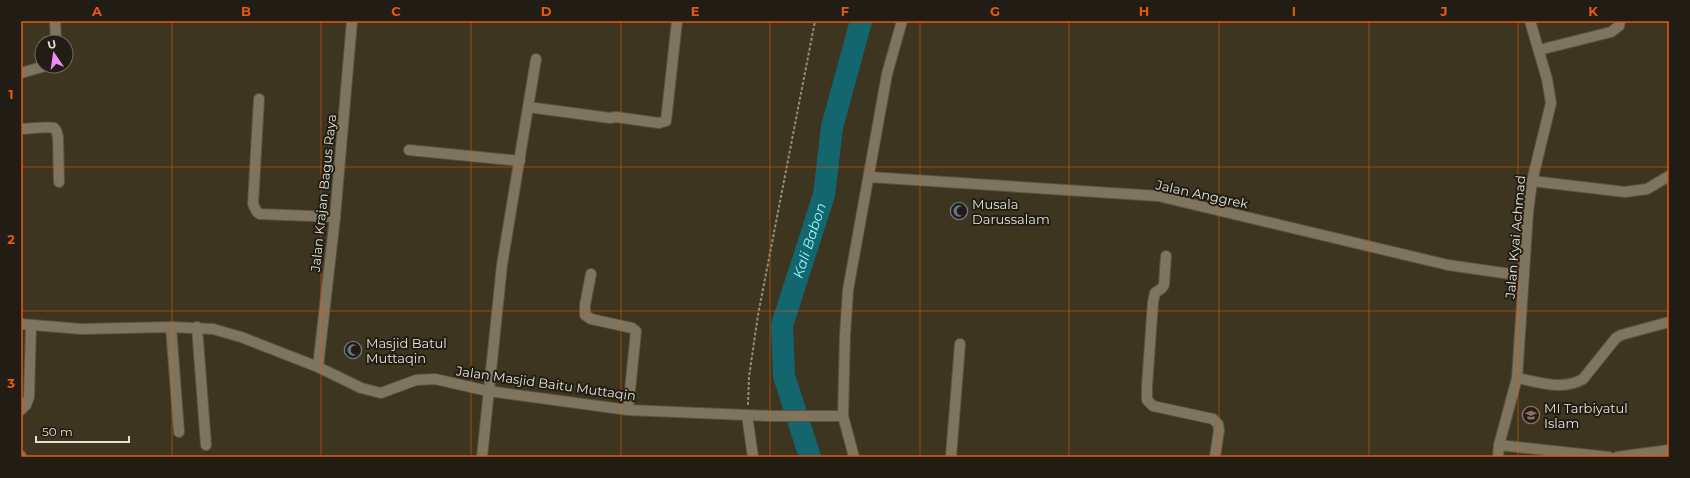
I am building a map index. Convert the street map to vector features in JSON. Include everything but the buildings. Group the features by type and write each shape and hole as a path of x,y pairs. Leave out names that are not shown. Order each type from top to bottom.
{"street":[{"path":"55,21 56,34"},
{"name":"Jalan Krajan Bagus Raya","path":"318,367 335,217 352,21"},
{"path":"528,107 659,123 666,121 677,21"},
{"path":"854,457 843,416 845,335 848,290 887,74 902,21"},
{"name":"Jalan Kyai Achmad","path":"1498,457 1517,378 1527,224 1532,181 1551,103 1547,79 1530,21"},
{"path":"1539,50 1611,32 1619,26 1620,21"},
{"path":"482,457 502,265 536,59"},
{"path":"21,73 34,69"},
{"path":"259,99 253,204 257,212 260,214 335,217"},
{"path":"21,129 54,128 57,132 59,182"},
{"path":"409,150 520,161"},
{"path":"1532,181 1625,192 1647,189 1669,176"},
{"name":"Jalan Anggrek","path":"869,177 1158,196 1448,266 1524,276"},
{"path":"1166,256 1164,285 1155,293 1153,302 1147,400 1153,406 1213,419 1218,424 1219,430 1215,457"},
{"path":"591,274 585,305 585,315 591,319 632,328 636,331 628,410"},
{"path":"1517,378 1560,386 1576,383 1583,379 1616,338 1621,335 1669,322"},
{"name":"Jalan Masjid Baitu Muttaqin","path":"21,324 81,329 171,327 213,328 241,337 318,367 361,388 381,393 390,391 407,383 435,380 488,391 628,410 771,416 843,416"},
{"path":"21,410 26,405 29,397 32,325"},
{"path":"171,327 179,432"},
{"path":"197,328 206,445"},
{"path":"951,457 960,344"},
{"path":"747,415 753,457"},
{"path":"1500,445 1609,457"},
{"path":"1617,457 1669,450"}],"path":[{"path":"747,415 749,377 758,315 815,21"}],"waterway":[{"name":"Kali Babon","path":"810,457 784,376 782,325 824,195 832,127 861,21"}],"place":[{"name":"Musala Darussalam","path":"959,211"},
{"name":"Masjid Batul Muttaqin","path":"353,350"},
{"name":"MI Tarbiyatul Islam","path":"1531,415"}]}
